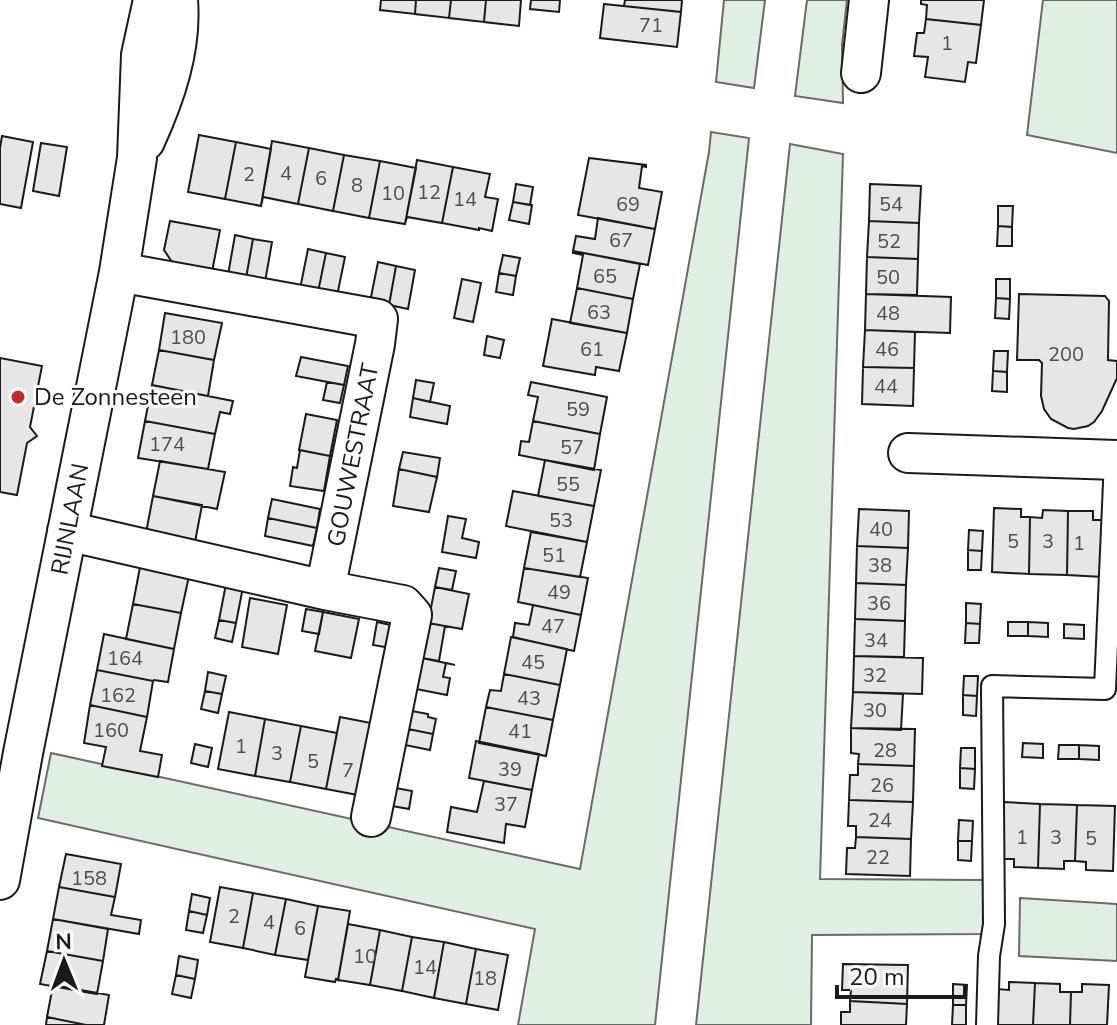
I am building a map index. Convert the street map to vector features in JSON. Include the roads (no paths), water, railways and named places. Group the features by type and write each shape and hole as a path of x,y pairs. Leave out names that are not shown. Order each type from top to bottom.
{"street":[{"name":"RIJNLAAN","path":"0,880 119,272 137,158 141,55 153,0"},
{"name":"RIJNLAAN","path":"137,158 163,103 174,59 178,0"},
{"path":"861,73 869,0"},
{"name":"GOUWESTRAAT","path":"119,272 378,319 325,590"},
{"path":"908,453 1116,460"},
{"path":"67,531 403,605 412,615 371,817"}],"lane":[{"path":"987,1025 989,956 994,924 992,686 1105,689 1116,460"}],"place":[{"name":"De Zonnesteen","path":"18,397"}]}
